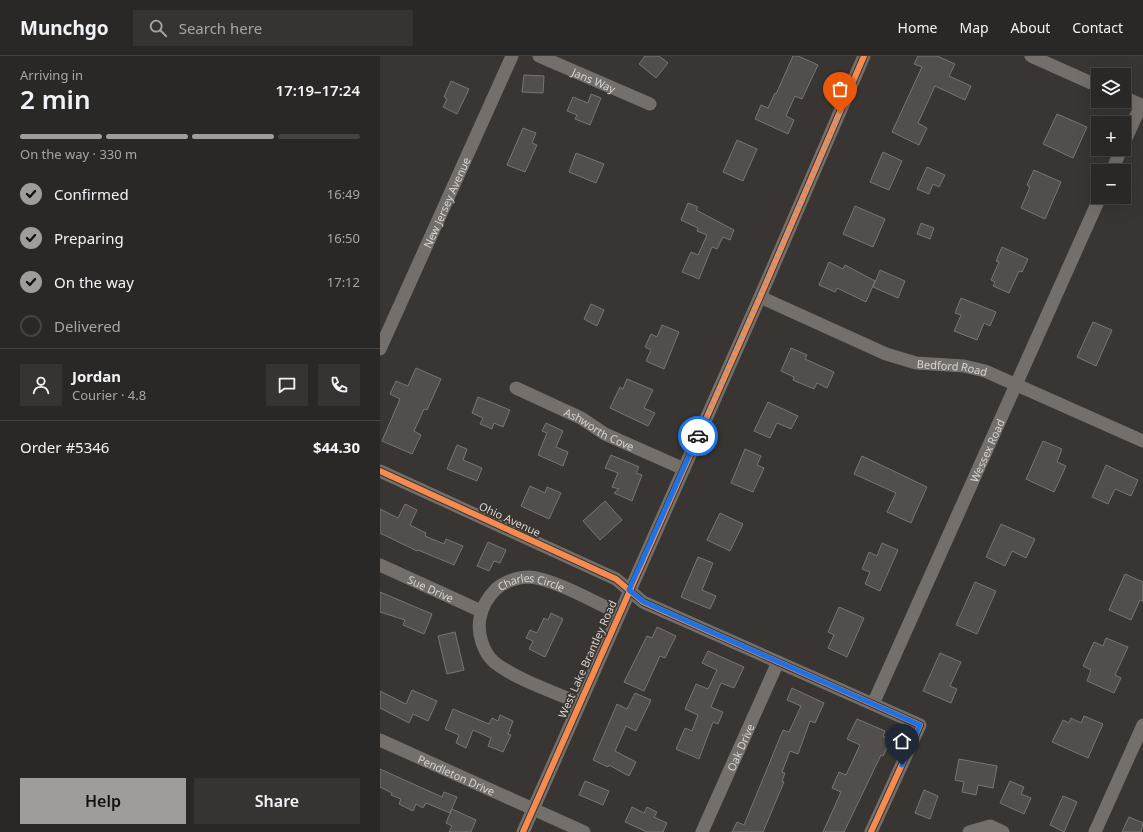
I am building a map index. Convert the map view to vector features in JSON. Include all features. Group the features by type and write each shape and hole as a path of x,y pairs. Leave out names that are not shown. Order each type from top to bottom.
{"street":[{"name":"New Jersey Avenue","path":"380,349 512,56"},
{"name":"Jans Way","path":"539,56 650,104"},
{"name":"West Lake Brantley Road","path":"523,832 618,614 760,297 864,56"},
{"path":"1031,56 1091,83"},
{"path":"1131,101 1142,106 1131,129"},
{"name":"Wessex Road","path":"873,704 1097,204"},
{"name":"Bedford Road","path":"760,297 886,354 916,363 964,366 985,371 1143,441"},
{"name":"Ashworth Cove","path":"516,388 581,418 604,434 684,469"},
{"name":"Ohio Avenue","path":"380,471 616,579 644,602 920,725 872,832"},
{"name":"Sue Drive","path":"380,565 481,611"},
{"name":"Charles Circle","path":"579,703 509,672 494,662 485,651 480,634 481,611 490,595 500,585 513,579 528,577 546,580 618,614"},
{"name":"Oak Drive","path":"702,832 778,662"},
{"path":"1095,832 1143,725"},
{"name":"Pendleton Drive","path":"380,740 534,808 584,832"},
{"path":"970,832 990,826 1003,832"}],"building":[{"path":"645,56 659,56 668,63 656,78 639,64"},
{"path":"793,56 798,56 818,65 802,99 795,96 786,116 794,120 788,134 755,119 761,105 768,108"},
{"path":"918,56 937,56 955,64 949,76 971,86 965,100 935,86 918,123 927,128 919,145 892,132 922,67 914,64"},
{"path":"524,75 544,76 543,93 522,92"},
{"path":"451,81 469,89 457,114 443,107 447,99 444,97"},
{"path":"591,94 601,98 590,125 575,119 577,115 567,111 573,97 588,103"},
{"path":"1057,114 1087,127 1073,158 1043,144"},
{"path":"523,128 536,133 532,143 537,145 525,172 507,165"},
{"path":"737,140 757,149 743,181 723,172"},
{"path":"883,152 902,161 889,190 870,182"},
{"path":"576,153 604,164 596,183 569,172"},
{"path":"927,167 945,175 939,187 933,184 929,194 917,189"},
{"path":"1034,170 1061,182 1045,219 1021,208 1030,187 1027,185"},
{"path":"688,203 698,207 696,210 734,230 730,240 723,237 717,249 712,247 699,279 682,272 691,252 698,255 707,235 697,231 698,228 681,220"},
{"path":"855,206 885,219 873,247 843,234"},
{"path":"921,223 934,228 930,239 917,234"},
{"path":"1002,247 1028,259 1022,272 1019,271 1009,293 993,286 995,282 991,280 999,262 996,261"},
{"path":"829,262 843,269 845,265 875,281 866,302 837,288 835,292 819,285"},
{"path":"880,270 905,281 898,298 873,287"},
{"path":"961,298 996,312 990,326 984,323 977,340 954,331 961,315 955,313"},
{"path":"591,304 604,310 597,326 584,319"},
{"path":"1093,322 1112,330 1096,366 1077,357"},
{"path":"662,325 679,332 664,369 646,361 651,350 645,347 651,334 657,337"},
{"path":"791,348 807,355 805,359 834,372 827,388 817,383 814,389 793,380 794,377 781,371"},
{"path":"416,368 441,379 427,410 424,409 414,431 421,435 412,454 382,441 400,399 390,394 396,381 408,386"},
{"path":"627,379 653,390 644,408 655,413 648,426 610,408 620,387 623,389"},
{"path":"478,397 510,410 503,427 494,423 492,429 480,424 483,418 472,413"},
{"path":"768,402 798,416 791,429 777,423 770,438 754,431"},
{"path":"546,423 563,431 556,447 568,452 563,466 538,455 547,433 542,431"},
{"path":"1043,441 1062,449 1057,462 1066,466 1054,492 1026,479"},
{"path":"457,445 467,449 463,460 482,468 477,481 447,469"},
{"path":"745,449 761,456 757,465 764,468 753,492 731,483"},
{"path":"611,455 639,467 636,473 642,475 632,501 614,493 619,489 612,487 618,473 605,468"},
{"path":"862,456 927,487 911,523 887,512 896,493 854,474"},
{"path":"1106,465 1138,480 1131,496 1115,489 1108,504 1092,497"},
{"path":"530,486 545,493 547,487 561,493 549,519 521,506"},
{"path":"605,501 622,520 600,540 583,521"},
{"path":"405,504 417,510 410,525 426,533 425,536 444,544 446,539 463,546 454,565 418,550 417,551 380,533 380,509 398,518"},
{"path":"720,513 743,524 730,551 707,540"},
{"path":"1001,524 1035,539 1026,558 1012,551 1005,566 986,557"},
{"path":"488,542 506,550 500,563 494,561 489,571 477,566"},
{"path":"882,543 898,550 880,591 865,584 870,572 862,569 869,552 877,556"},
{"path":"698,557 713,563 702,590 716,596 710,609 681,597"},
{"path":"1125,574 1143,582 1143,601 1140,600 1131,620 1109,610"},
{"path":"975,582 996,591 977,634 956,625"},
{"path":"380,592 432,614 424,634 403,625 405,620 380,612"},
{"path":"839,607 864,618 847,657 828,648 834,635 828,632"},
{"path":"551,613 563,619 545,657 529,649 533,641 526,638 530,630 537,633 544,618 548,620"},
{"path":"657,627 676,636 665,658 660,656 644,691 624,682 647,636 652,638"},
{"path":"455,632 464,670 447,674 438,636"},
{"path":"1106,638 1128,647 1115,675 1121,678 1114,693 1087,681 1091,670 1083,666 1094,642 1103,646"},
{"path":"708,651 744,667 734,688 721,683 711,707 723,712 718,724 713,722 699,759 676,749 685,728 692,731 698,715 685,709 696,684 708,689 717,670 702,663"},
{"path":"940,653 961,662 950,686 957,689 951,703 923,691"},
{"path":"792,688 824,703 815,723 810,721 798,754 790,751 782,772 785,773 782,781 784,782 763,832 732,832 737,822 744,825 783,730 789,732 801,706 787,700"},
{"path":"412,690 437,701 428,721 413,714 409,723 380,708 380,691 406,704"},
{"path":"635,693 651,700 636,731 626,726 615,751 636,762 629,776 609,765 608,767 593,760 617,704 627,709"},
{"path":"453,709 489,724 492,718 498,721 500,715 513,721 508,734 511,735 503,752 488,746 491,738 473,730 466,748 456,743 459,735 445,729"},
{"path":"1084,716 1103,724 1088,758 1052,742 1063,720 1069,723 1071,718 1081,723"},
{"path":"857,719 885,731 883,736 891,740 883,756 881,755 844,832 823,832 841,792 832,788 839,772 846,775 860,745 847,739"},
{"path":"959,759 997,766 993,788 978,785 976,795 962,792 964,782 955,780"},
{"path":"380,769 442,797 444,792 457,797 450,813 426,803 423,808 416,804 413,811 399,804 401,799 391,795 392,793 380,787"},
{"path":"585,781 609,791 603,805 579,795"},
{"path":"1010,781 1024,787 1021,794 1031,798 1024,814 1000,803"},
{"path":"924,790 938,796 930,819 915,813"},
{"path":"1063,796 1077,802 1064,832 1050,825"},
{"path":"632,807 644,813 647,807 657,812 654,817 667,823 663,832 647,832 625,822"},
{"path":"452,809 476,820 471,832 449,832 452,826 446,823"},
{"path":"1129,817 1143,823 1141,832 1122,832"}],"cycle path":[{"path":"523,832 760,297 864,56"},
{"path":"380,471 616,579 643,602 920,725 871,832"}],"way so far":[{"path":"698,436 840,113"}],"route":[{"path":"698,436 629,590 644,602 920,725 902,765"}]}
